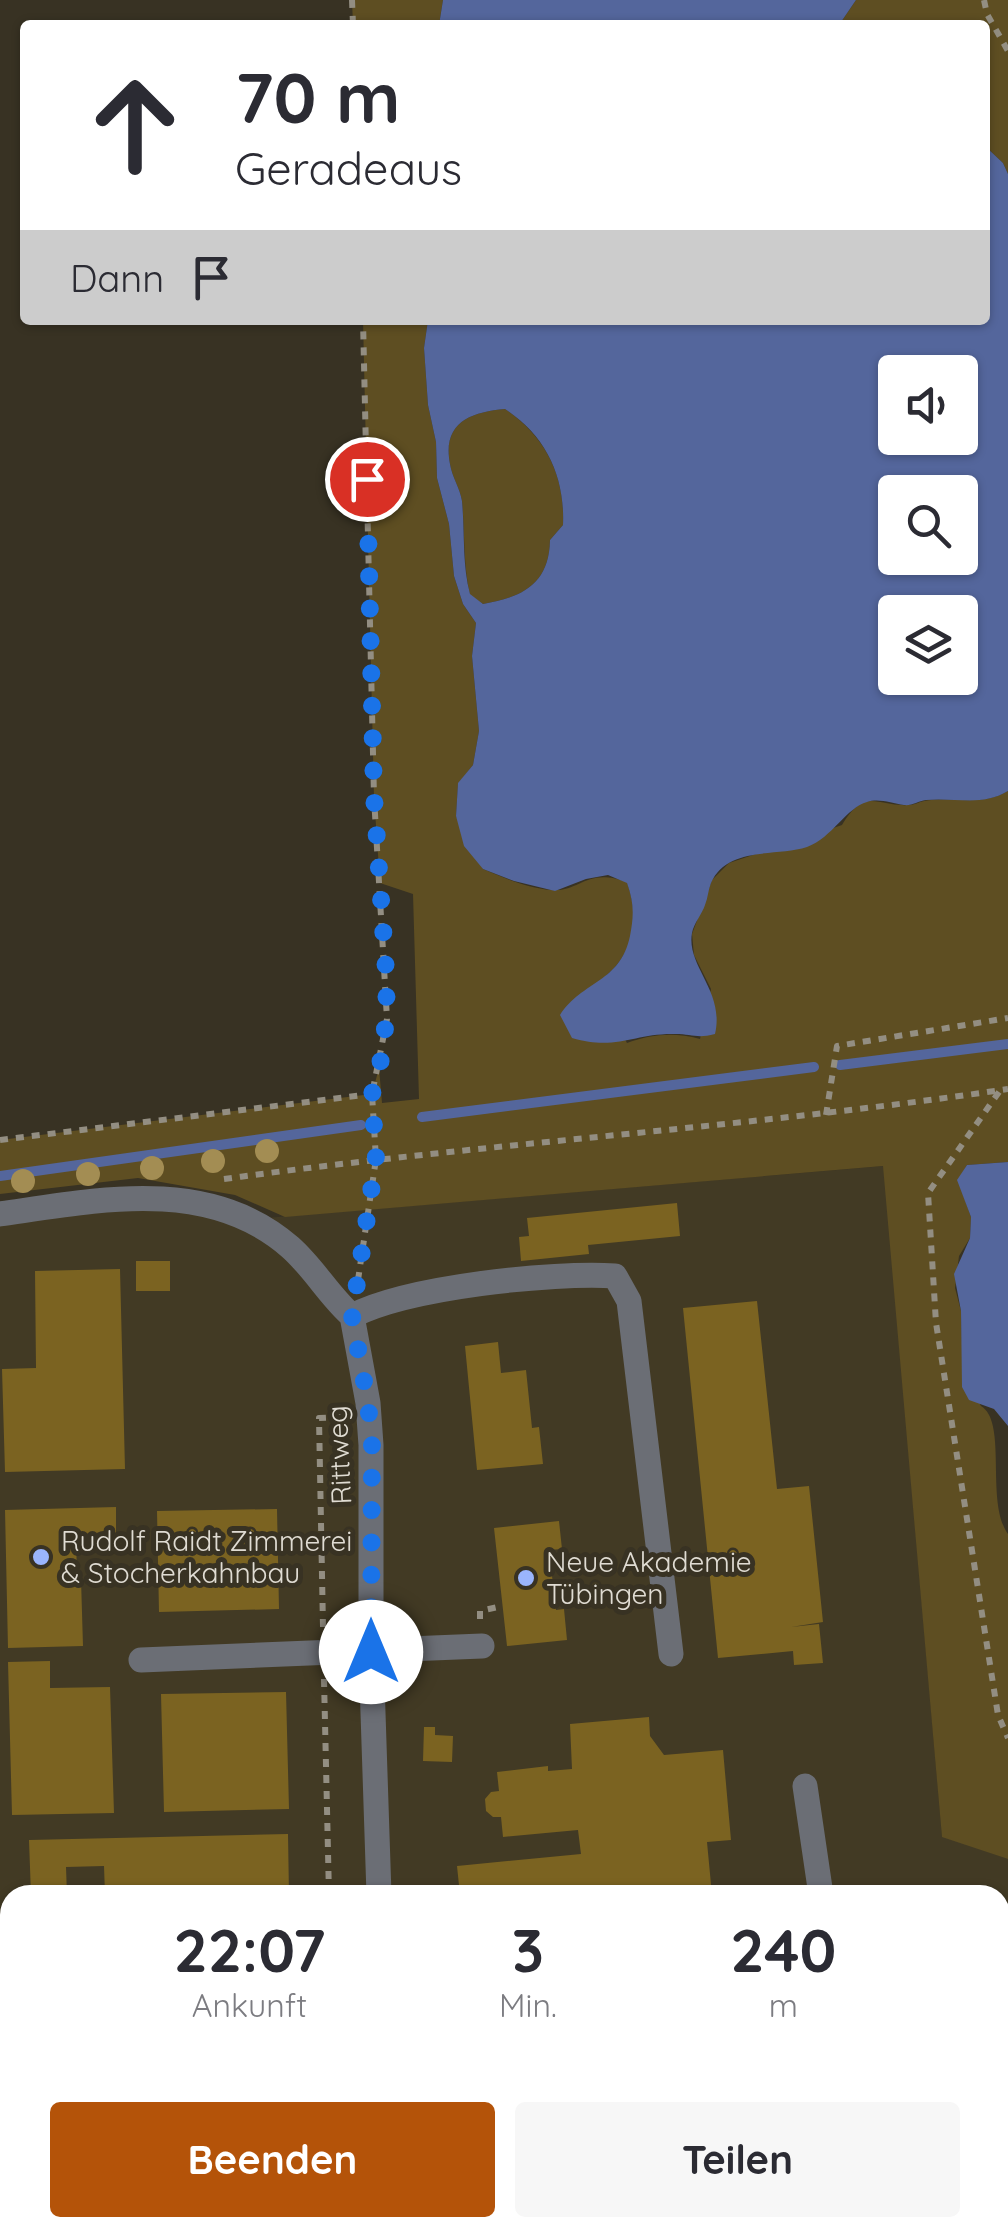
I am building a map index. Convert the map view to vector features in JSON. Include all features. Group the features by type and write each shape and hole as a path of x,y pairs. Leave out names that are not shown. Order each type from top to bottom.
{"street":[{"path":"0,1214 136,1197 215,1206 242,1215 288,1246 352,1316 373,1305 446,1291 573,1273 615,1276 629,1301 672,1654"},
{"name":"Rittweg","path":"352,1316 372,1445 371,1652 379,1885"},
{"path":"140,1660 482,1646"},
{"path":"805,1786 819,1885"}],"path":[{"path":"990,21 1008,51"},
{"path":"352,1316 376,1159 372,1094 384,1048 387,986 374,796 363,325"},
{"path":"826,1115 837,1046 1008,1018"},
{"path":"212,1181 376,1159 826,1115 1004,1090"},
{"path":"1004,1090 928,1193 936,1323 998,1715 1008,1738"},
{"path":"0,1140 372,1094"}],"shaded area":[{"path":"352,0 443,0 440,20 353,20"},
{"path":"856,0 1008,0 1008,174 990,151 990,20 842,20"},
{"path":"363,325 427,325 424,348 437,478 449,524 454,576 463,604 476,623 472,656 479,731 473,765 458,784 456,816 483,869 508,879 551,890 602,877 627,882 634,913 631,940 618,963 596,984 627,1043 663,1035 700,1039 711,989 694,955 692,934 712,880 729,863 842,825 865,802 909,805 935,800 977,800 1008,791 1008,1162 967,1165 958,1180 971,1217 970,1238 959,1256 955,1288 961,1311 963,1373 993,1428 998,1503 1008,1534 1008,1859 942,1837 883,1166 285,1217 235,1195 138,1178 0,1194 0,1140 372,1094 379,1068 382,1103 419,1099 413,894 380,883 374,797"},
{"path":"505,409 532,432 550,459 561,490 563,525 550,540 545,568 531,586 483,604 470,595 462,501 451,469 450,439 461,422 470,417"},
{"path":"884,1166 942,1836 1008,1859 1008,1885 0,1885 0,1214 136,1201 242,1220"}],"water":[{"path":"443,0 856,0 842,20 440,20"},
{"path":"990,151 1008,174 1008,791 978,800 926,800 907,805 871,801 853,810 807,847 728,863 711,883 692,933 694,957 715,1005 715,1034 661,1034 601,1043 572,1038 560,1015 618,963 630,936 631,897 627,883 608,875 555,891 514,881 483,869 464,846 456,816 458,783 473,765 479,731 472,656 476,623 463,604 454,576 428,405 424,348 427,325 990,325","holes":["505,409 519,420 550,459 561,490 563,525 550,540 545,568 531,586 483,604 470,594 467,583 462,501 451,469 450,439 461,422 481,413"]},
{"path":"1008,1162 1008,1426 994,1409 969,1400 962,1387 961,1311 954,1274 970,1238 971,1217 957,1180 967,1165"}],"building":[{"path":"677,1203 680,1236 588,1245 589,1254 521,1261 519,1237 529,1236 527,1218"},
{"path":"136,1261 170,1261 170,1291 136,1291"},
{"path":"120,1269 125,1469 5,1472 2,1369 36,1368 35,1271"},
{"path":"757,1301 777,1489 809,1486 823,1622 791,1627 819,1624 823,1663 794,1665 793,1651 718,1658 683,1308"},
{"path":"498,1342 501,1373 526,1370 532,1428 539,1427 543,1464 477,1470 465,1346"},
{"name":"Rudolf Raidt Zimmerei & Stocherkahnbau","path":"116,1507 116,1534 76,1534 83,1646 8,1648 5,1510"},
{"path":"277,1509 279,1609 159,1612 157,1511"},
{"name":"Neue Akademie Tübingen","path":"559,1521 562,1549 549,1550 556,1610 564,1609 567,1640 507,1646 494,1528"},
{"path":"50,1661 50,1688 110,1687 114,1813 12,1815 8,1662"},
{"path":"286,1692 289,1809 164,1812 161,1694"},
{"path":"649,1717 650,1736 664,1755 723,1750 731,1840 707,1842 711,1885 459,1885 457,1866 581,1854 578,1830 503,1837 501,1817 486,1811 485,1799 491,1792 499,1791 497,1772 548,1766 548,1771 572,1769 570,1724"},
{"path":"424,1727 435,1727 435,1735 453,1736 452,1762 423,1761"},
{"path":"288,1834 289,1885 105,1885 104,1866 66,1867 67,1885 31,1885 29,1840"}],"waterway":[{"path":"840,1065 1008,1044"},
{"path":"422,1117 814,1067"},
{"path":"0,1176 361,1125"}],"place":[{"name":"Rudolf Raidt Zimmerei & Stocherkahnbau","path":"41,1557"},
{"name":"Neue Akademie Tübingen","path":"526,1578"}],"route":[{"path":"367,479 374,796 387,986 384,1048 372,1094 376,1159 352,1316 372,1445 371,1652"}]}
